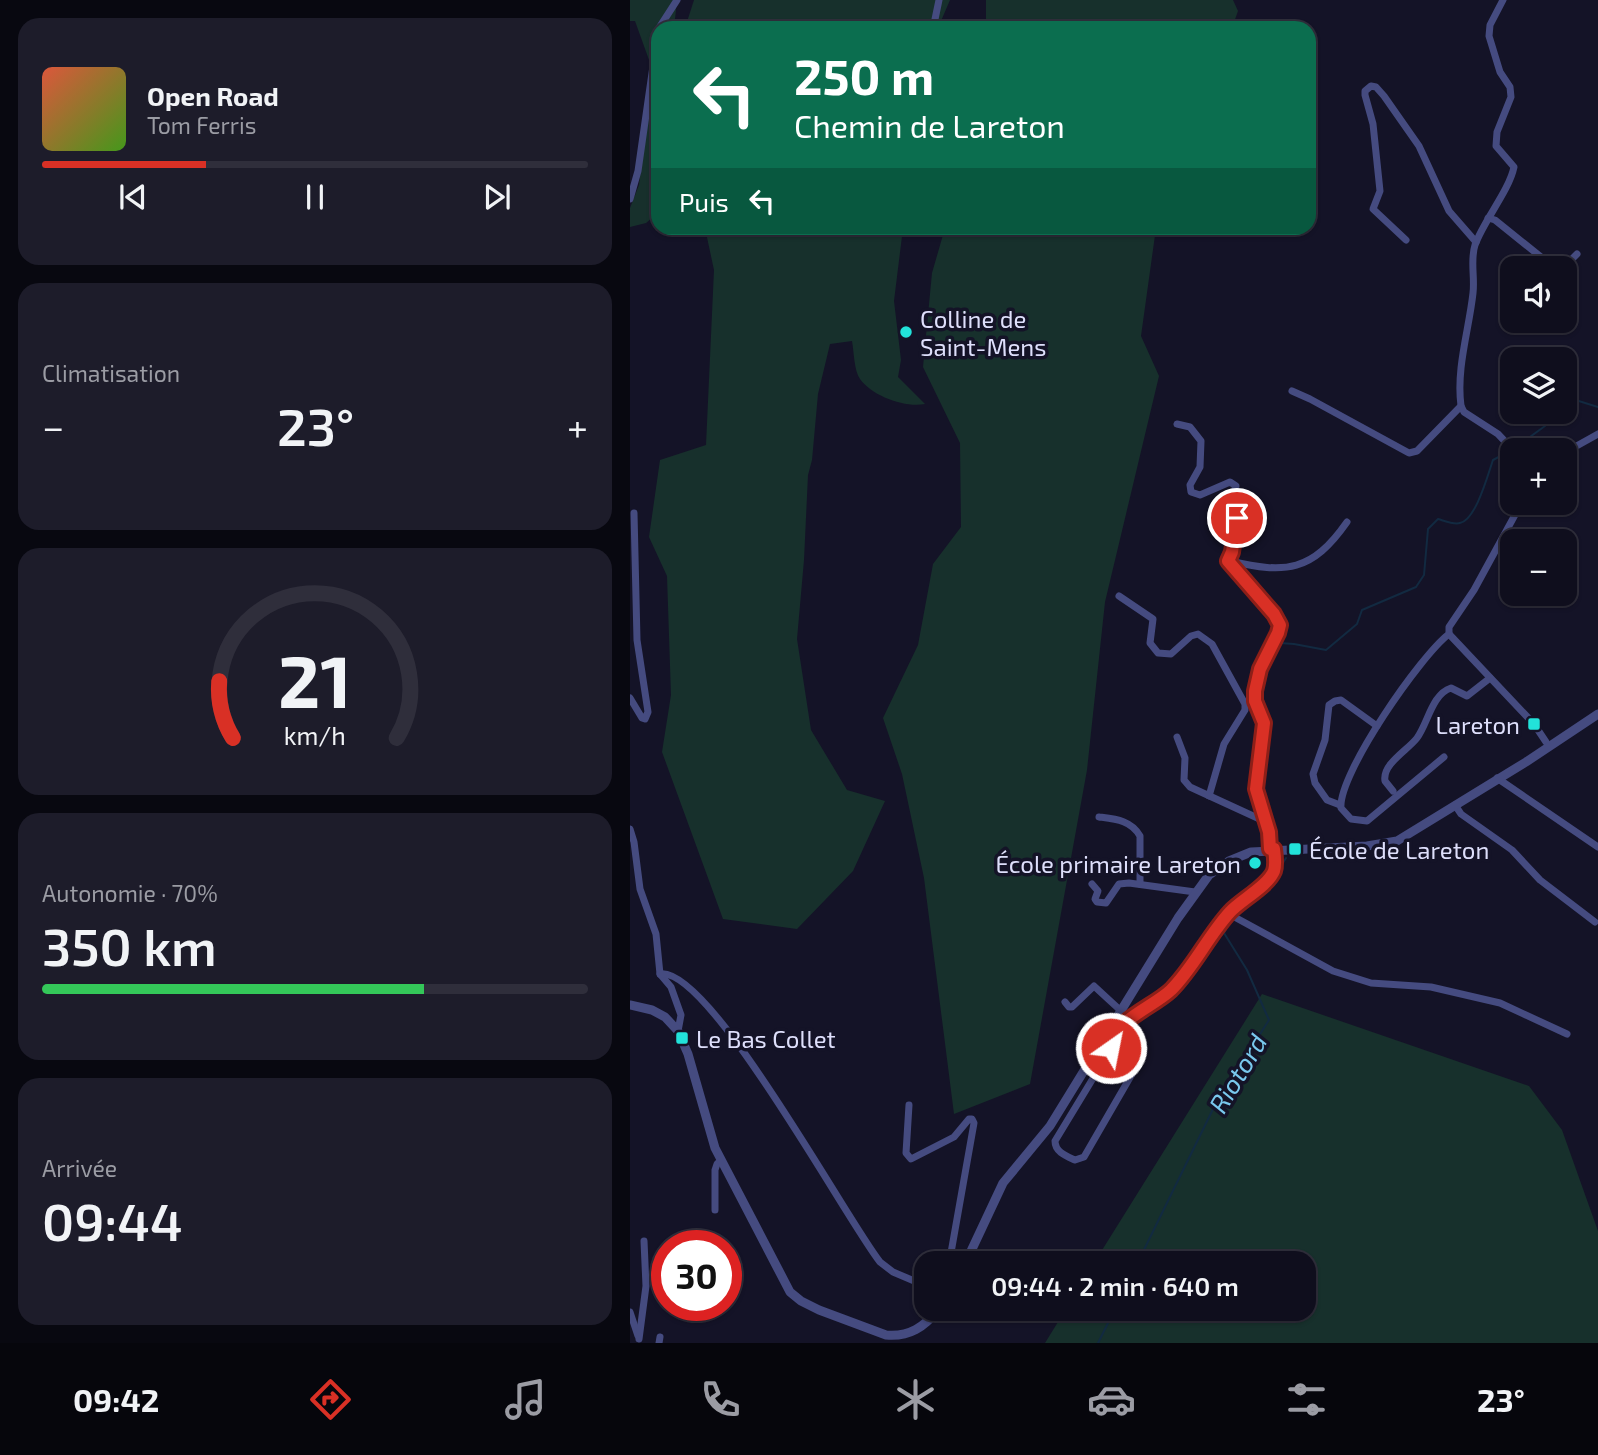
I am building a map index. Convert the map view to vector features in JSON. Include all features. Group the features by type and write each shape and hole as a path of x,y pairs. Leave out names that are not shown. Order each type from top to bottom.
{"street":[{"path":"664,21 677,0"},
{"path":"935,21 939,0"},
{"path":"1502,438 1464,412 1461,406 1463,341 1473,292 1474,251 1488,218 1513,176 1514,167 1496,146 1497,132 1511,97 1510,88 1500,72 1489,36 1490,25 1503,0"},
{"path":"630,199 638,171 651,83"},
{"path":"1406,240 1373,209 1380,191 1373,124 1365,95 1365,91 1371,86 1384,96 1419,146 1447,208 1476,242"},
{"path":"1488,218 1550,262 1569,262 1577,254"},
{"path":"1292,391 1409,453 1418,451 1461,406"},
{"path":"1177,424 1190,427 1201,441 1200,467 1191,485 1191,492 1200,495 1230,482 1236,486 1235,492 1216,517 1213,527 1220,533 1230,516 1234,514 1237,518 1228,561"},
{"path":"1577,446 1598,434"},
{"path":"630,698 645,719 649,712 637,640 634,513"},
{"path":"1515,515 1474,590 1449,627 1449,634 1549,743"},
{"path":"1228,561 1266,569 1293,567 1324,551 1347,522"},
{"path":"1109,1052 1129,1065 1132,1074 1084,1157 1075,1160 1060,1152 1055,1141 1109,1052 1110,1036 1170,990 1274,871 1269,832 1256,789 1264,723 1255,701 1255,691 1260,669 1280,625 1274,614 1228,561"},
{"path":"1119,597 1153,619 1150,643 1158,653 1171,654 1191,636 1198,634 1205,637 1222,659 1245,704 1245,710 1224,744 1209,796"},
{"path":"1340,804 1348,776 1377,726 1435,647 1449,634"},
{"path":"1393,791 1384,779 1385,773 1416,740 1433,707 1446,690 1451,688 1467,696 1490,678"},
{"path":"1377,726 1341,700 1329,705 1325,740 1313,774 1327,800 1340,804 1351,818 1357,821 1367,821 1444,757"},
{"path":"971,1251 1003,1183 1050,1126 1110,1036 1120,1010 1178,918 1209,876 1241,855 1272,849 1390,843 1455,805 1598,713"},
{"path":"1177,737 1185,758 1184,780 1190,787 1264,821"},
{"path":"1497,778 1526,762 1549,743"},
{"path":"1497,778 1598,847"},
{"path":"1455,805 1461,814 1521,857 1540,880 1595,922"},
{"path":"1098,817 1115,819 1137,830 1140,835 1140,884"},
{"path":"630,829 632,854 640,889 656,934 660,974 671,987 681,1016 678,1031"},
{"path":"1093,884 1098,891 1095,899 1097,902 1106,903 1119,884 1140,884 1195,892"},
{"path":"1232,916 1333,971 1371,983 1431,987 1500,1003 1567,1034"},
{"path":"660,974 668,974 687,986 743,1049 880,1262 893,1272 914,1281"},
{"path":"1065,1002 1072,1007 1094,986 1120,1010"},
{"path":"630,1005 659,1014 678,1031 688,1054 709,1133 781,1277 794,1297 819,1310 886,1335 897,1336 912,1332 929,1321"},
{"path":"909,1105 906,1153 911,1159 954,1137 969,1119 974,1121 951,1251"},
{"path":"715,1210 715,1170 716,1164 721,1160"},
{"path":"639,1341 646,1286 644,1241"},
{"path":"630,1312 639,1341"}],"green space":[{"path":"630,0 675,0 675,21 651,21 651,65 635,21 630,21"},
{"path":"694,0 950,0 941,21 687,21"},
{"path":"986,0 1233,0 1238,11 1234,21 986,21"},
{"path":"651,87 651,219 630,227 630,208 639,185"},
{"path":"706,235 902,235 894,301 901,360 898,377 925,404 899,402 872,391 858,376 852,341 830,344 818,394 812,460 808,475 797,639 811,730 847,790 885,801 853,871 797,929 723,919 662,752 671,695 667,576 649,537 660,460 706,445 714,270"},
{"path":"943,235 1155,235 1141,336 1159,376 1105,602 1087,770 1030,1084 954,1114 924,878 902,774 883,718 918,645 933,564 961,527 960,443 923,367 932,273"},
{"path":"1262,994 1529,1086 1562,1130 1598,1231 1598,1343 1045,1343 1059,1321 1316,1321 1316,1251 1101,1251"}],"waterway":[{"name":"Riotord","path":"1577,400 1598,407"},
{"name":"Riotord","path":"1528,438 1546,424"},
{"name":"Riotord","path":"1265,747 1270,726 1262,696 1264,674 1273,650 1280,643 1326,650 1357,624 1362,610 1416,587 1424,575 1428,529 1438,519 1455,524 1466,520 1481,496 1493,460 1500,456"},
{"name":"Riotord","path":"1260,784 1265,811 1276,838"},
{"name":"Riotord","path":"1277,872 1286,858"},
{"name":"Riotord","path":"1236,914 1246,903"},
{"name":"Riotord","path":"1143,1251 1215,1105 1269,1020 1247,970 1224,933 1232,918"},
{"name":"Riotord","path":"1098,1343 1109,1321"}],"place":[{"name":"Colline de Saint-Mens","path":"906,332"},
{"name":"Lareton","path":"1534,724"},
{"name":"École de Lareton","path":"1295,849"},
{"name":"École primaire Lareton","path":"1255,863"},
{"name":"Le Bas Collet","path":"682,1038"}],"route":[{"path":"1111,1048 1115,1034 1131,1018 1170,990 1199,957 1232,910 1274,871 1274,849 1270,849 1269,832 1256,789 1264,723 1255,701 1255,691 1260,669 1280,625 1274,614 1228,561 1237,518"}]}
